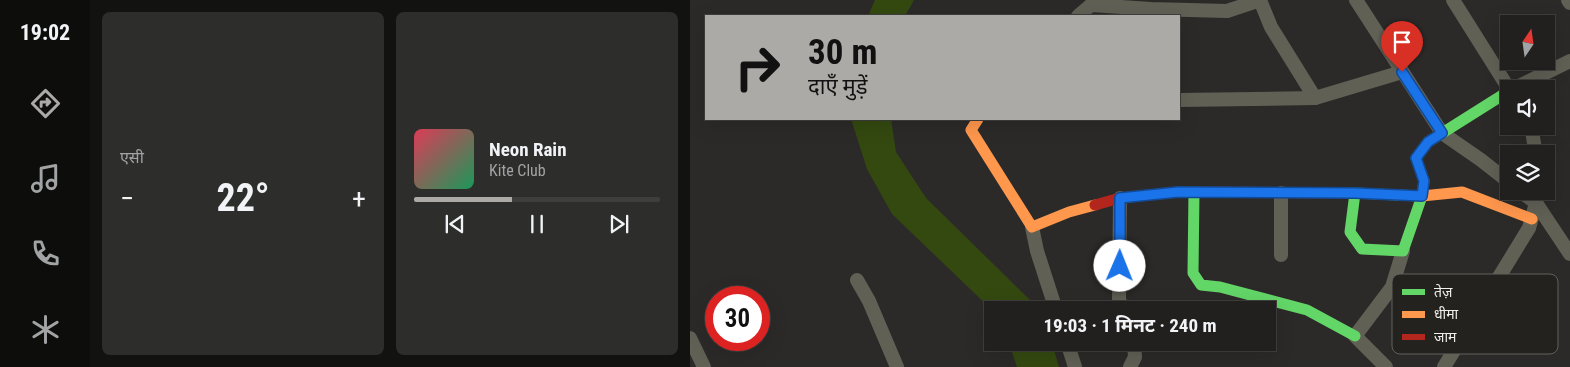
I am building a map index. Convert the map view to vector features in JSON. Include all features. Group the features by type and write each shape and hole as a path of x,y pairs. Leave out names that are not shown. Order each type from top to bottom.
{"street":[{"path":"1079,15 1094,3 1151,9 1227,11 1260,0 1270,27 1315,98"},
{"path":"1356,0 1442,133 1500,175"},
{"path":"1453,0 1503,80"},
{"path":"1540,80 1570,61"},
{"path":"1180,100 1315,98 1402,72"},
{"path":"1396,274 1422,196 1424,181 1416,158 1428,142 1500,96"},
{"path":"977,120 971,130 1032,227 1036,251 1053,301"},
{"path":"1032,227 1070,212 1120,198 1178,192 1355,193 1422,196 1462,192 1532,219"},
{"path":"1194,192 1192,273 1201,285 1220,287 1307,310 1355,336 1386,367"},
{"path":"1281,192 1281,255"},
{"path":"1355,193 1350,232 1362,249 1403,251"},
{"path":"1120,198 1120,301"},
{"path":"1501,274 1529,228 1535,200"},
{"path":"1538,200 1570,254"},
{"path":"857,280 869,301 897,367"},
{"path":"1355,336 1392,287"},
{"path":"690,338 704,367"},
{"path":"1070,351 1075,367"},
{"path":"1130,367 1135,357 1135,351"},
{"path":"1444,367 1452,354"}],"shaded area":[{"path":"875,0 914,0 906,15 868,15"},
{"path":"851,120 891,120 896,152 926,198 1031,301 984,302 892,214 867,169"},
{"path":"1012,351 1054,351 1059,367 1017,367"}],"traffic: fast":[{"path":"1397,195 1355,193 1350,232 1362,249 1403,251 1422,196 1424,181 1416,158 1428,142 1500,97"},
{"path":"1194,192 1193,273 1201,285 1220,287 1307,310 1355,336"}],"traffic: slow":[{"path":"977,120 971,130 1032,227 1069,212 1095,205"},
{"path":"1397,195 1422,196 1462,192 1532,219"}],"traffic: jam":[{"path":"1095,205 1120,198 1178,192 1355,193"}],"route":[{"path":"1120,266 1120,198 1178,192 1306,192 1422,196 1424,181 1416,158 1428,142 1442,133 1402,72"}]}
